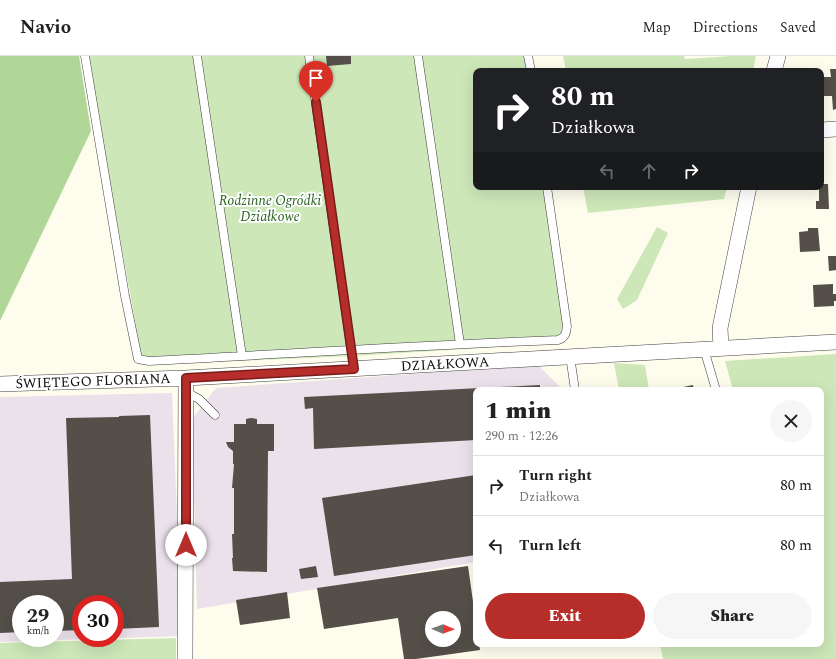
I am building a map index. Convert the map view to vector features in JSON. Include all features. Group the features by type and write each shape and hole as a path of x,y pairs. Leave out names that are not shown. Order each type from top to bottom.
{"street":[{"path":"775,68 778,56"},
{"path":"824,130 836,130"},
{"path":"721,348 720,328 748,190"},
{"name":"DZIAŁKOWA","path":"186,385 354,369 836,342"},
{"name":"ŚWIĘTEGO FLORIANA","path":"0,384 186,385"},
{"path":"185,659 186,385"}],"lane":[{"path":"85,56 135,352 138,359 149,361 558,340 563,338 566,334 567,326 547,190"},
{"path":"198,56 242,356"},
{"path":"309,56 354,369"},
{"path":"418,56 460,344"},
{"path":"528,56 530,68"},
{"path":"704,349 715,387"},
{"path":"570,356 575,387"},
{"path":"186,385 215,415"}],"shaded area":[{"path":"538,365 560,387 473,387 473,563 197,609 192,419 216,388"},
{"path":"172,393 182,636 124,638 124,595 72,595 72,640 64,640 64,595 12,595 12,642 0,642 0,397"}],"green space":[{"path":"0,56 79,56 91,131 0,321"},
{"name":"Rodzinne Ogródki Działkowe","path":"87,56 532,56 534,68 473,68 473,190 550,190 571,333 564,343 352,356 143,365"},
{"path":"563,56 684,56 685,59 756,56 754,68 565,68"},
{"path":"584,190 726,190 724,199 588,213"},
{"path":"657,227 668,233 637,300 623,309 617,299"},
{"path":"836,354 836,659 663,659 661,647 824,647 824,387 732,387 725,361"},
{"path":"614,363 645,365 649,387 618,387"},
{"path":"176,638 176,659 0,659 0,643 12,643 12,647 64,647 64,641 72,641 72,647 124,647 124,639"}],"building":[{"path":"326,56 351,56 351,64 327,66"},
{"path":"830,69 836,69 836,109 833,110 832,96 824,96 824,77 831,77"},
{"path":"824,184 828,184 829,209 816,209 816,201 819,201 819,190 824,190"},
{"path":"808,228 818,228 820,251 800,252 799,232 808,231"},
{"path":"828,256 836,256 836,270 829,271"},
{"path":"833,284 833,294 836,294 834,306 814,307 813,285"},
{"path":"540,385 540,387 501,387"},
{"path":"693,385 693,387 683,387"},
{"path":"473,388 473,440 314,449 313,408 305,409 304,397"},
{"path":"150,415 159,627 124,629 124,595 72,595 72,630 64,631 64,595 12,595 12,632 0,633 0,582 72,579 66,418"},
{"path":"246,419 257,419 257,424 274,424 274,451 268,451 267,572 233,571 232,534 234,534 234,488 232,488 234,464 233,451 228,447 226,442 234,442 234,424 246,424"},
{"path":"473,475 473,555 334,576 322,498"},
{"path":"316,566 318,577 301,579 299,569"},
{"path":"468,566 473,602 473,647 480,647 480,650 416,659 404,659 398,618 324,629 317,588"},
{"path":"287,592 290,618 240,625 236,600"}],"route":[{"path":"186,545 186,378 354,369 316,102"}]}
